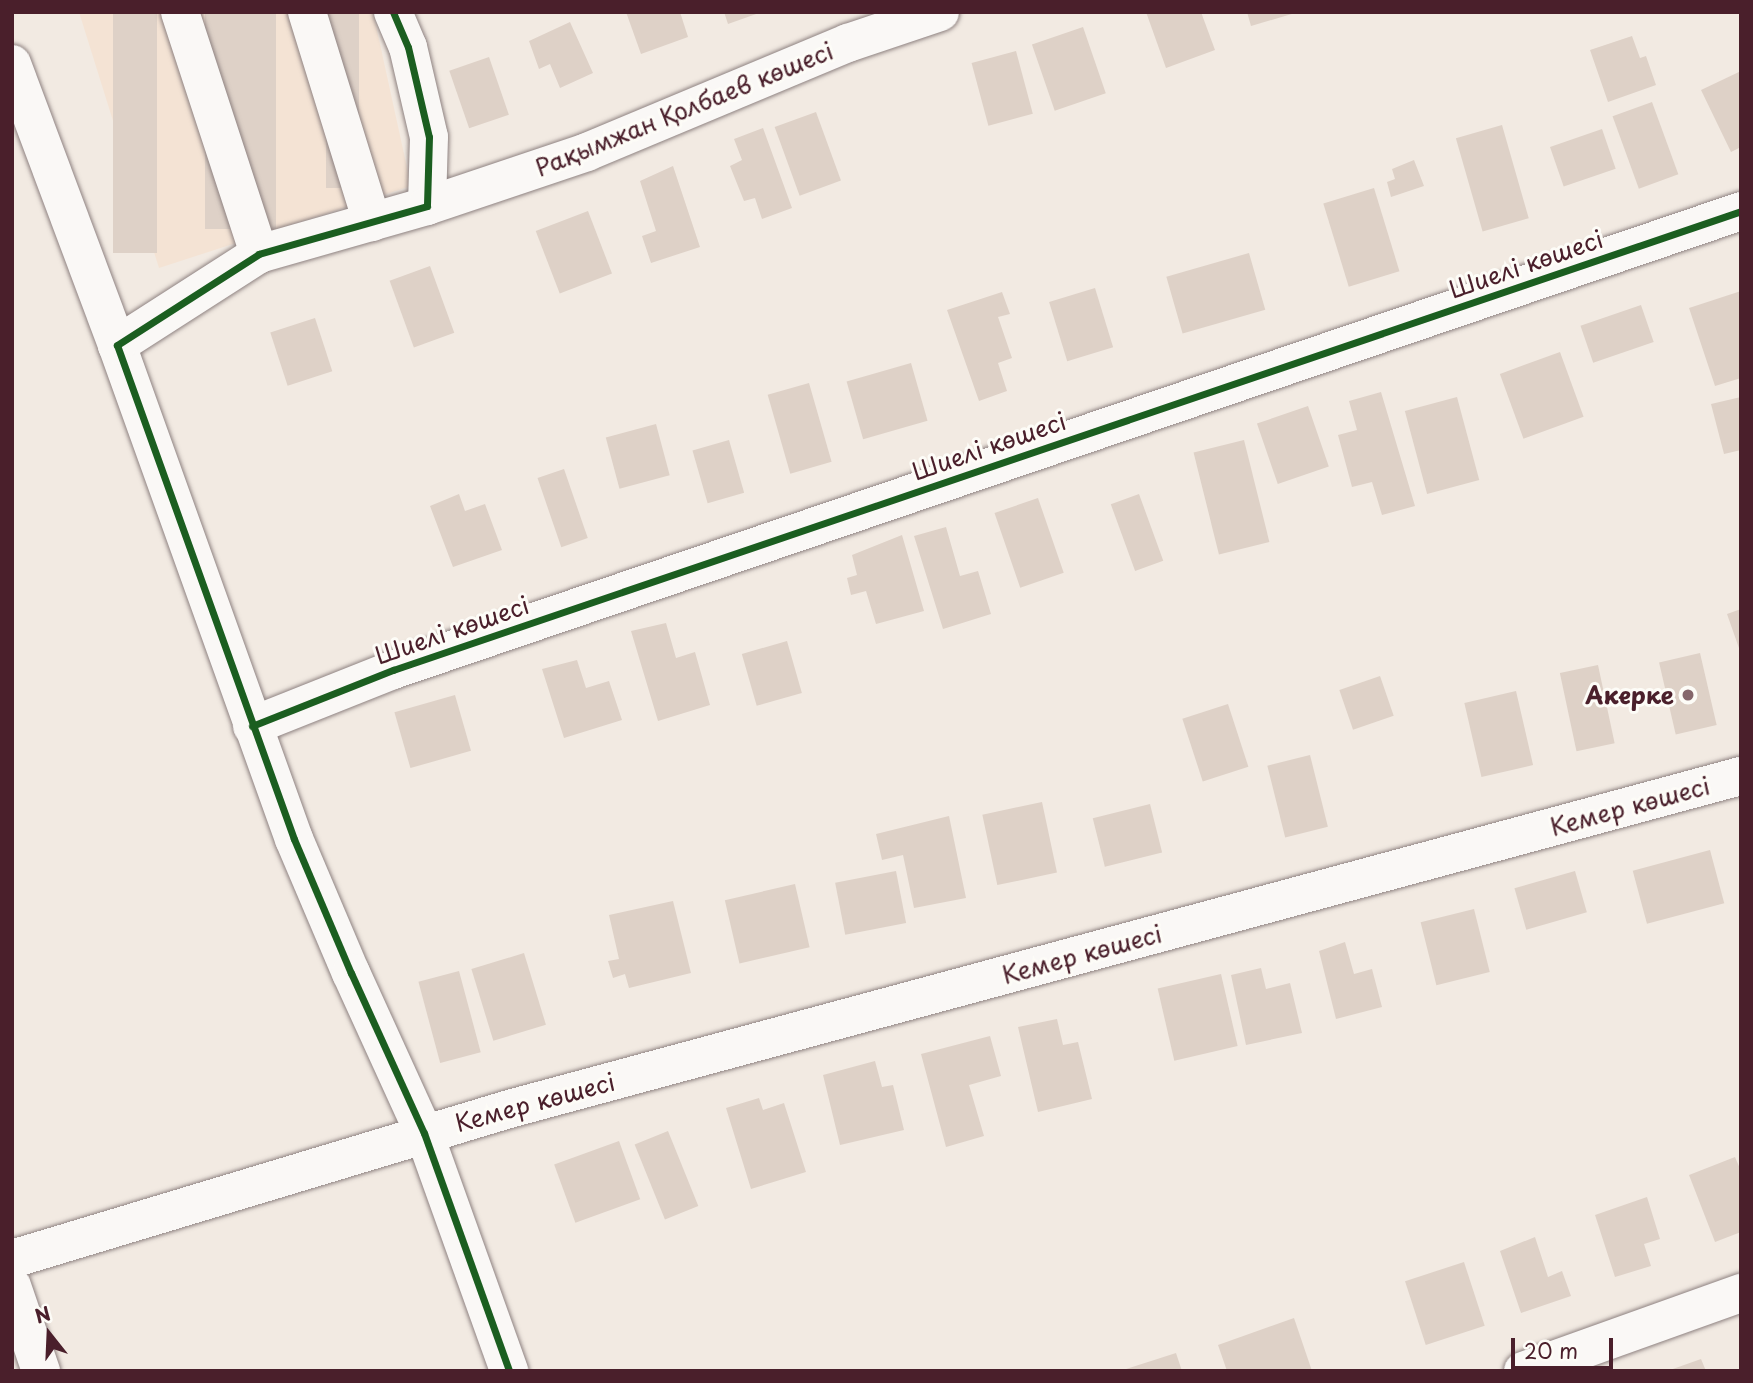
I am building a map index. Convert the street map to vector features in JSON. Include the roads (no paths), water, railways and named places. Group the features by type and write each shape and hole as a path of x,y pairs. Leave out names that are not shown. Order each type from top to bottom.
{"street":[{"path":"180,12 259,254"},
{"path":"307,12 372,222"},
{"path":"393,12 408,47 429,137 428,206"},
{"name":"Рақымжан Қолбаев көшесі","path":"117,345 259,254 428,206 587,152 848,43 940,12"},
{"path":"12,64 309,876 424,1133 509,1371"},
{"name":"Шиелі көшесі","path":"252,726 393,670 1741,211"},
{"name":"Кемер көшесі","path":"12,1259 424,1133 1741,776"},
{"path":"12,1286 41,1371"},
{"path":"1523,1371 1741,1293"}],"place":[{"name":"Акерке","path":"1688,695"}]}
